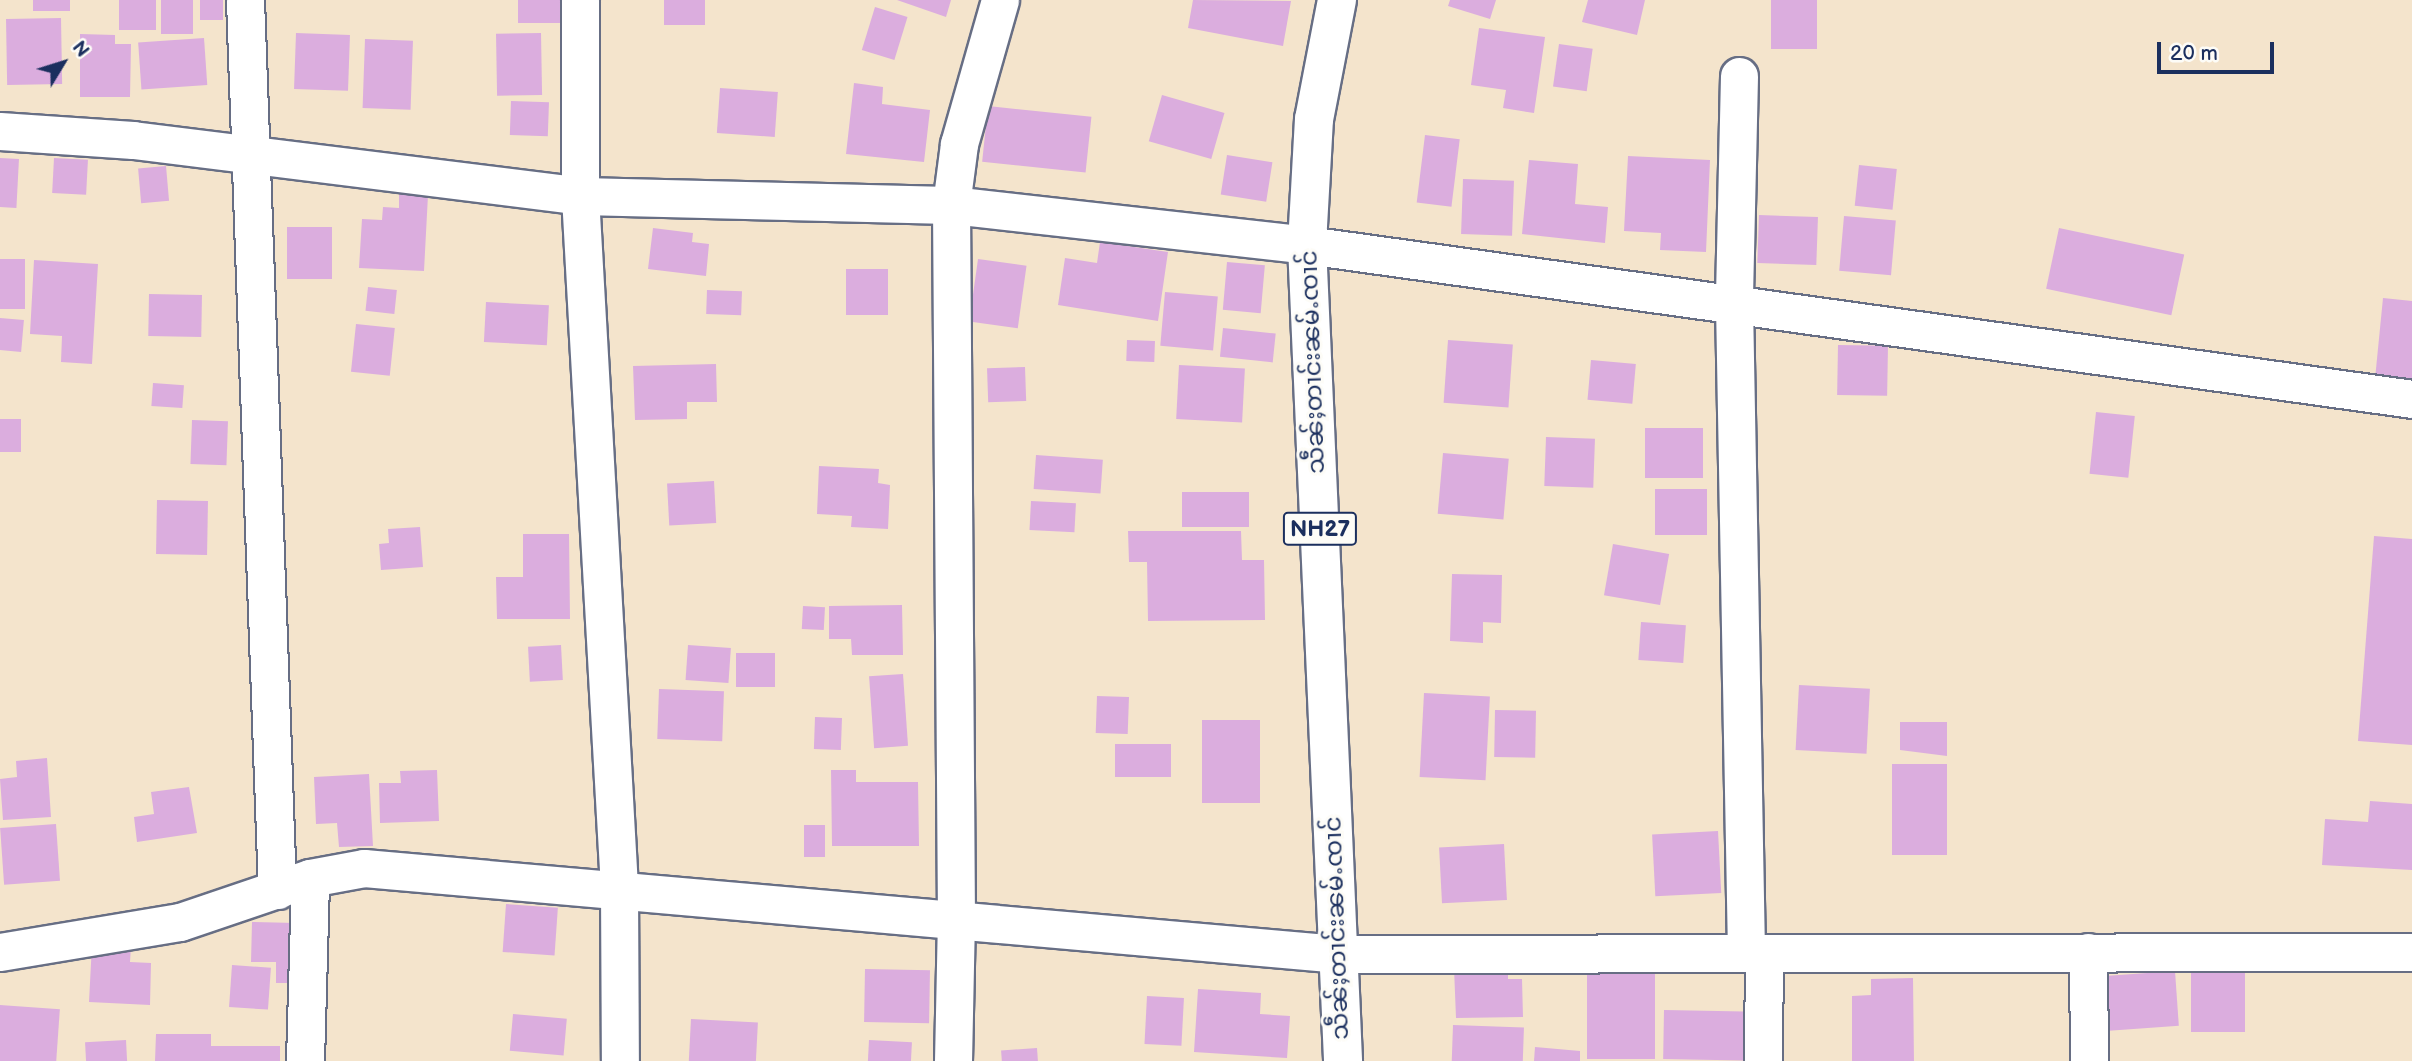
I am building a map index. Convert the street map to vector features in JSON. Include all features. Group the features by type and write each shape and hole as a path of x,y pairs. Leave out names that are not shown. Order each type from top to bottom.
{"highway":[{"name":"သဵၼ်ႈတၢင်းၼမ်ႉၸၢင်","path":"1337,0 1314,119 1307,245 1343,1061"}],"street":[{"path":"245,0 248,154 305,1061"},
{"path":"580,0 580,196 620,888 620,1061"},
{"path":"953,1061 956,920 951,205 959,144 1000,0"},
{"path":"1740,76 1734,304 1755,953 1763,1061"},
{"path":"0,131 133,140 580,196 951,205 1307,245 2412,399"},
{"path":"0,952 180,922 294,884 364,868 620,888 1339,954 2412,951"},
{"path":"2088,952 2089,1061"}],"building":[{"path":"33,0 70,0 70,11 33,11"},
{"path":"119,0 156,0 156,30 119,30"},
{"path":"161,0 193,0 193,34 161,34"},
{"path":"200,0 223,0 223,20 200,20"},
{"path":"518,0 566,0 566,23 518,23"},
{"path":"664,0 705,0 705,25 664,25"},
{"path":"897,0 951,0 946,17"},
{"path":"1193,0 1291,1 1283,46 1188,28"},
{"path":"1450,0 1496,0 1490,19 1448,6"},
{"path":"1588,0 1645,0 1637,35 1582,22"},
{"path":"1771,0 1817,0 1817,49 1771,49"},
{"path":"875,7 908,17 894,60 862,50"},
{"path":"61,18 62,84 7,85 6,19"},
{"path":"1479,28 1545,37 1534,113 1503,108 1506,90 1471,85"},
{"path":"296,33 350,35 348,91 294,89"},
{"path":"541,33 542,95 497,96 496,34"},
{"path":"80,34 115,35 115,44 131,44 130,97 80,97"},
{"path":"204,38 207,85 141,89 138,43"},
{"path":"365,39 413,41 411,110 363,108"},
{"path":"1559,44 1593,49 1587,91 1553,87"},
{"path":"854,83 883,87 882,104 930,110 924,162 846,154"},
{"path":"720,88 778,92 775,137 717,133"},
{"path":"1162,95 1224,113 1211,159 1149,141"},
{"path":"511,101 549,102 548,136 510,135"},
{"path":"988,106 1091,117 1086,173 982,162"},
{"path":"1425,135 1460,139 1451,207 1417,202"},
{"path":"1227,155 1272,162 1266,202 1221,195"},
{"path":"1628,156 1710,160 1706,252 1660,250 1661,233 1624,231"},
{"path":"0,158 19,159 16,208 0,207"},
{"path":"54,158 88,160 86,195 52,193"},
{"path":"1529,160 1578,164 1575,204 1608,207 1605,243 1522,234"},
{"path":"1859,165 1897,169 1893,210 1855,206"},
{"path":"166,166 169,201 141,203 138,168"},
{"path":"1463,179 1514,181 1512,236 1461,234"},
{"path":"399,194 428,195 424,271 359,268 362,219 382,220 383,207 399,208"},
{"path":"1759,215 1818,217 1816,265 1757,263"},
{"path":"1844,216 1896,221 1891,275 1839,271"},
{"path":"287,227 332,227 332,279 287,279"},
{"path":"653,228 693,233 692,242 709,244 706,276 648,269"},
{"path":"2059,228 2184,255 2171,315 2046,289"},
{"path":"1100,242 1168,252 1158,321 1058,305 1065,258 1097,263"},
{"path":"0,259 25,259 25,309 0,309"},
{"path":"978,259 1027,266 1018,328 969,321"},
{"path":"34,260 98,264 92,364 61,362 62,336 30,334"},
{"path":"1227,262 1265,265 1261,313 1223,310"},
{"path":"846,269 888,269 888,315 846,315"},
{"path":"368,287 397,290 394,314 365,311"},
{"path":"707,290 742,291 741,315 706,314"},
{"path":"1165,292 1218,297 1213,350 1160,346"},
{"path":"149,294 202,295 201,337 148,336"},
{"path":"2383,298 2412,301 2412,383 2375,379"},
{"path":"486,302 549,305 547,345 484,342"},
{"path":"0,318 24,320 21,352 0,350"},
{"path":"356,324 395,328 390,376 351,372"},
{"path":"1223,328 1276,334 1273,362 1220,357"},
{"path":"1127,340 1155,341 1154,362 1126,361"},
{"path":"1448,340 1513,345 1508,407 1444,403"},
{"path":"1838,345 1888,346 1887,396 1837,395"},
{"path":"1591,360 1636,364 1632,404 1588,400"},
{"path":"716,364 717,402 687,402 687,419 635,420 633,366"},
{"path":"1179,365 1245,368 1242,422 1176,419"},
{"path":"1025,367 1026,401 988,402 987,368"},
{"path":"153,383 184,385 182,408 151,406"},
{"path":"2096,412 2135,416 2128,478 2090,474"},
{"path":"0,419 21,419 21,452 0,452"},
{"path":"192,420 228,421 226,465 190,464"},
{"path":"1645,428 1703,428 1703,478 1645,478"},
{"path":"1546,437 1595,439 1593,488 1544,486"},
{"path":"1443,453 1509,459 1503,520 1438,514"},
{"path":"1036,455 1103,460 1100,494 1034,489"},
{"path":"819,466 879,469 878,483 890,485 888,529 851,527 852,516 817,514"},
{"path":"714,481 716,523 669,525 667,483"},
{"path":"1655,489 1707,489 1707,535 1655,535"},
{"path":"1182,492 1249,492 1249,527 1182,527"},
{"path":"157,500 208,501 207,555 156,554"},
{"path":"1031,501 1076,503 1074,532 1029,530"},
{"path":"420,527 423,567 381,570 379,544 389,543 388,529"},
{"path":"1128,531 1241,531 1242,560 1264,560 1265,620 1148,621 1147,562 1129,562"},
{"path":"523,534 569,534 570,619 497,619 496,577 523,577"},
{"path":"2374,536 2412,539 2412,745 2358,741"},
{"path":"1613,544 1669,554 1660,605 1604,595"},
{"path":"1452,574 1502,575 1501,623 1483,622 1483,643 1450,641"},
{"path":"902,605 903,655 852,655 851,639 829,639 829,606"},
{"path":"803,606 825,607 824,630 802,629"},
{"path":"1641,622 1686,625 1683,663 1638,660"},
{"path":"561,645 563,680 530,682 528,647"},
{"path":"688,645 731,648 728,683 686,680"},
{"path":"736,653 775,653 775,687 736,687"},
{"path":"903,674 908,746 874,748 869,676"},
{"path":"1799,685 1870,689 1867,754 1796,750"},
{"path":"659,689 724,691 722,741 657,739"},
{"path":"1424,693 1490,696 1486,780 1420,777"},
{"path":"1097,696 1129,697 1128,734 1096,733"},
{"path":"1495,710 1536,711 1535,758 1494,757"},
{"path":"815,717 842,718 841,750 814,749"},
{"path":"1202,720 1260,720 1260,803 1202,803"},
{"path":"1900,722 1947,722 1947,756 1900,750"},
{"path":"1115,744 1171,744 1171,777 1115,777"},
{"path":"47,758 51,817 3,820 0,779 17,777 16,761"},
{"path":"1892,764 1947,764 1947,855 1892,855"},
{"path":"437,770 439,821 380,823 379,783 401,783 400,771"},
{"path":"831,770 856,770 856,782 918,782 919,846 832,846"},
{"path":"369,774 373,846 339,847 337,823 316,824 314,777"},
{"path":"189,787 197,833 137,842 134,817 154,814 151,792"},
{"path":"2370,801 2412,804 2412,870 2322,865 2325,819 2368,822"},
{"path":"56,824 60,881 4,885 0,828"},
{"path":"804,825 825,825 825,857 804,857"},
{"path":"1718,831 1721,893 1655,896 1652,834"},
{"path":"1504,844 1507,900 1442,903 1439,847"},
{"path":"506,904 558,908 555,956 503,952"},
{"path":"252,922 296,923 295,983 276,983 276,962 251,962"},
{"path":"92,944 131,946 130,962 151,963 150,1005 89,1002"},
{"path":"232,965 271,968 268,1010 229,1007"},
{"path":"1508,967 1508,979 1522,979 1523,1017 1456,1018 1454,968"},
{"path":"2191,968 2245,968 2245,1032 2191,1032"},
{"path":"865,969 930,970 929,1023 864,1022"},
{"path":"1587,970 1655,970 1655,1059 1587,1059"},
{"path":"2175,971 2179,1026 2109,1031 2105,976"},
{"path":"1913,978 1914,1061 1852,1061 1852,996 1871,995 1871,979"},
{"path":"1198,989 1261,993 1260,1014 1290,1016 1287,1058 1194,1052"},
{"path":"1147,996 1184,998 1181,1046 1144,1044"},
{"path":"0,1005 60,1009 56,1061 0,1061"},
{"path":"1664,1010 1744,1011 1743,1060 1663,1059"},
{"path":"513,1014 567,1019 564,1056 510,1051"},
{"path":"691,1019 758,1023 756,1061 689,1061"},
{"path":"1453,1025 1524,1027 1523,1061 1452,1061"},
{"path":"156,1034 211,1034 211,1046 280,1046 280,1061 155,1061"},
{"path":"126,1040 127,1061 86,1061 85,1042"},
{"path":"869,1040 912,1042 911,1061 868,1061"},
{"path":"1535,1047 1580,1051 1580,1061 1534,1061"},
{"path":"1037,1048 1038,1061 1002,1061 1001,1051"}]}
